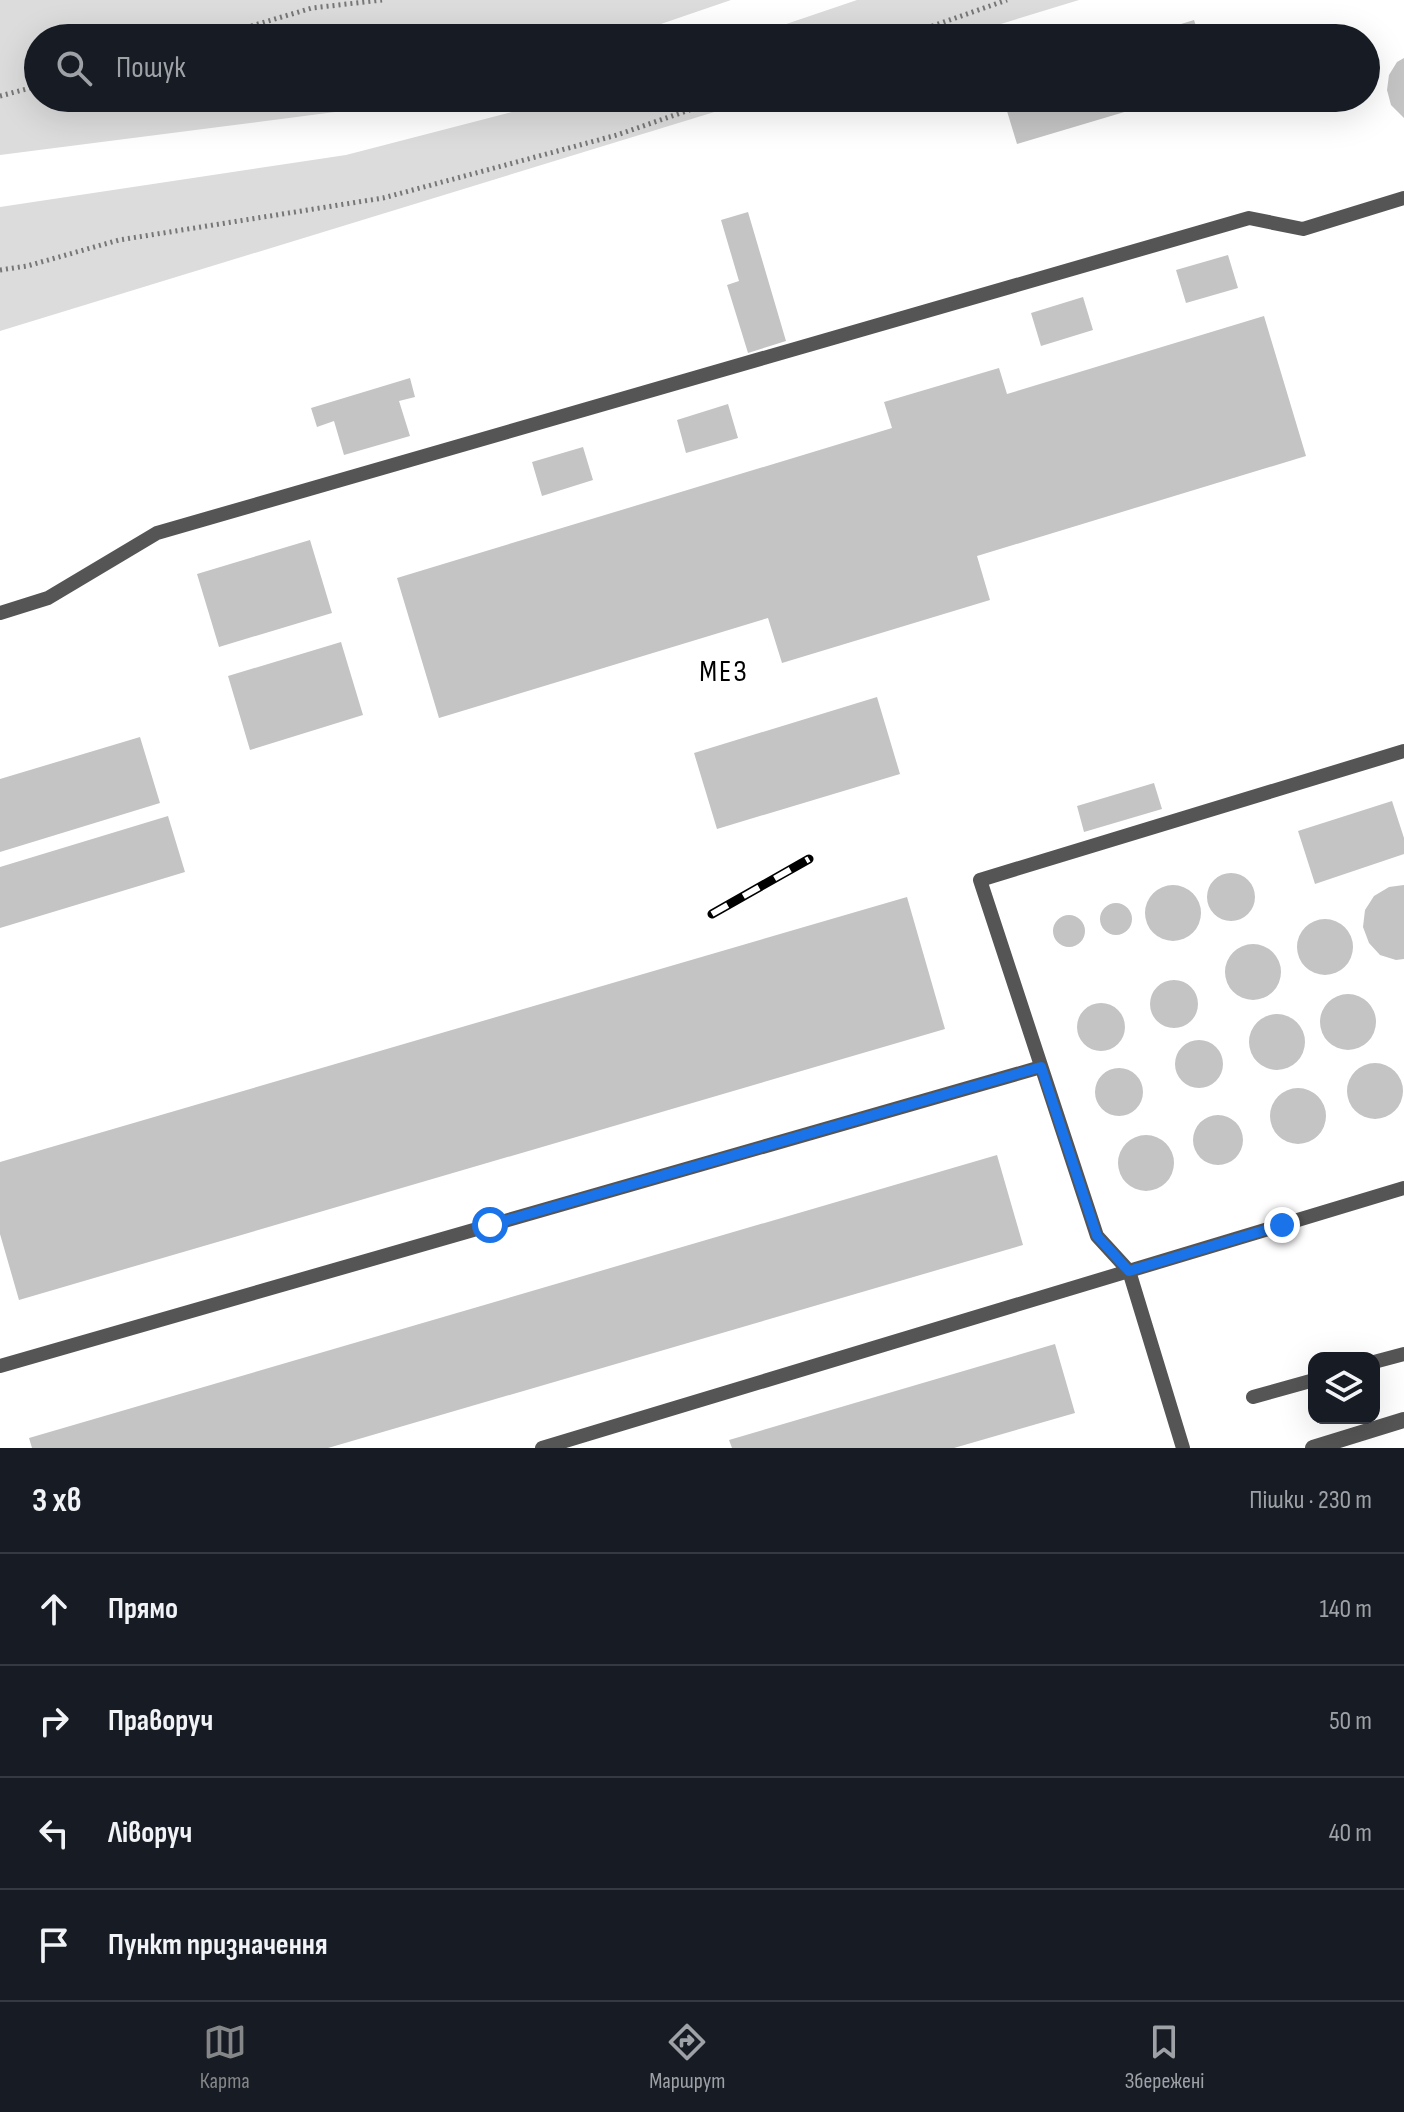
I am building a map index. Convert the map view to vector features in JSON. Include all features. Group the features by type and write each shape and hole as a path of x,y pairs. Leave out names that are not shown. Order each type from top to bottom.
{"street":[{"path":"1313,1448 1404,1420"}],"lane":[{"path":"0,613 48,598 157,533 1249,218 1303,229 1404,198"},
{"path":"1183,1448 1129,1271 1097,1236 980,880 1404,751"},
{"path":"0,1366 1041,1067"},
{"path":"542,1448 1404,1188"},
{"path":"1380,1360 1404,1354"},
{"path":"1253,1397 1308,1382"}],"path":[{"path":"258,24 312,8 382,0"},
{"path":"938,24 1007,0"},
{"path":"0,96 24,90"},
{"path":"0,270 27,266 119,240 383,198 617,135 684,112"}],"shaded area":[{"path":"0,0 731,0 661,24 24,24 24,112 335,112 0,155"},
{"path":"857,0 1079,0 1001,24 786,24"},
{"path":"512,112 714,112 0,331 0,207 346,155"}],"building":[{"path":"1404,58 1404,118 1391,105 1387,90 1389,75 1397,62"},
{"path":"1007,112 1124,112 1017,144"},
{"path":"748,212 786,341 748,353 727,285 739,281 721,220"},
{"path":"1228,255 1238,288 1186,303 1176,270"},
{"path":"1083,297 1093,330 1041,346 1031,313"},
{"path":"1264,316 1306,456 977,556 990,600 782,663 768,618 439,718 397,578 892,428 884,402 999,368 1007,394"},
{"path":"410,378 415,397 399,401 410,436 344,455 334,421 317,427 311,408"},
{"path":"728,404 738,438 686,453 677,420"},
{"path":"583,447 593,480 542,496 532,462"},
{"path":"310,540 332,613 219,647 197,574"},
{"path":"341,642 363,715 250,750 228,676"},
{"path":"877,697 900,774 717,829 694,753"},
{"path":"140,737 160,803 0,852 0,779"},
{"path":"1154,783 1162,809 1084,832 1077,806"},
{"path":"1392,801 1404,838 1404,854 1315,884 1298,831"},
{"path":"168,816 185,872 0,928 0,867"},
{"path":"1231,873 1248,880 1255,897 1248,914 1231,921 1214,914 1207,897 1214,880"},
{"path":"1173,885 1192,894 1201,913 1192,932 1173,941 1154,932 1145,913 1154,894"},
{"path":"1404,885 1404,959 1396,960 1380,955 1369,943 1363,927 1365,910 1374,896 1389,887"},
{"path":"907,897 945,1029 19,1300 0,1234 0,1162"},
{"path":"1116,903 1127,908 1132,919 1127,930 1116,935 1105,930 1100,919 1105,908"},
{"path":"1069,915 1080,920 1085,931 1080,942 1069,947 1058,942 1053,931 1058,920"},
{"path":"1325,919 1345,927 1353,947 1345,967 1325,975 1305,967 1297,947 1305,927"},
{"path":"1253,944 1272,953 1281,972 1272,991 1253,1000 1234,991 1225,972 1234,953"},
{"path":"1174,980 1191,987 1198,1004 1191,1021 1174,1028 1157,1021 1150,1004 1157,987"},
{"path":"1348,994 1367,1003 1376,1022 1367,1041 1348,1050 1329,1041 1320,1022 1329,1003"},
{"path":"1101,1003 1118,1010 1125,1027 1118,1044 1101,1051 1084,1044 1077,1027 1084,1010"},
{"path":"1277,1014 1296,1023 1305,1042 1296,1061 1277,1070 1258,1061 1249,1042 1258,1023"},
{"path":"1199,1040 1216,1047 1223,1064 1216,1081 1199,1088 1182,1081 1175,1064 1182,1047"},
{"path":"1375,1063 1395,1071 1403,1091 1395,1111 1375,1119 1355,1111 1347,1091 1355,1071"},
{"path":"1119,1068 1136,1075 1143,1092 1136,1109 1119,1116 1102,1109 1095,1092 1102,1075"},
{"path":"1298,1088 1317,1097 1326,1116 1317,1135 1298,1144 1279,1135 1270,1116 1279,1097"},
{"path":"1218,1115 1236,1122 1243,1140 1236,1158 1218,1165 1200,1158 1193,1140 1200,1122"},
{"path":"1146,1135 1165,1144 1174,1163 1165,1182 1146,1191 1127,1182 1118,1163 1127,1144"},
{"path":"997,1155 1023,1245 328,1448 32,1448 29,1438"},
{"path":"1055,1344 1075,1413 954,1448 732,1448 729,1440"}],"railway":[{"path":"712,914 809,859"}],"district":[{"name":"МЕЗ","path":"724,672"}],"route":[{"path":"490,1225 1041,1067 1097,1236 1129,1271 1282,1225"}]}
